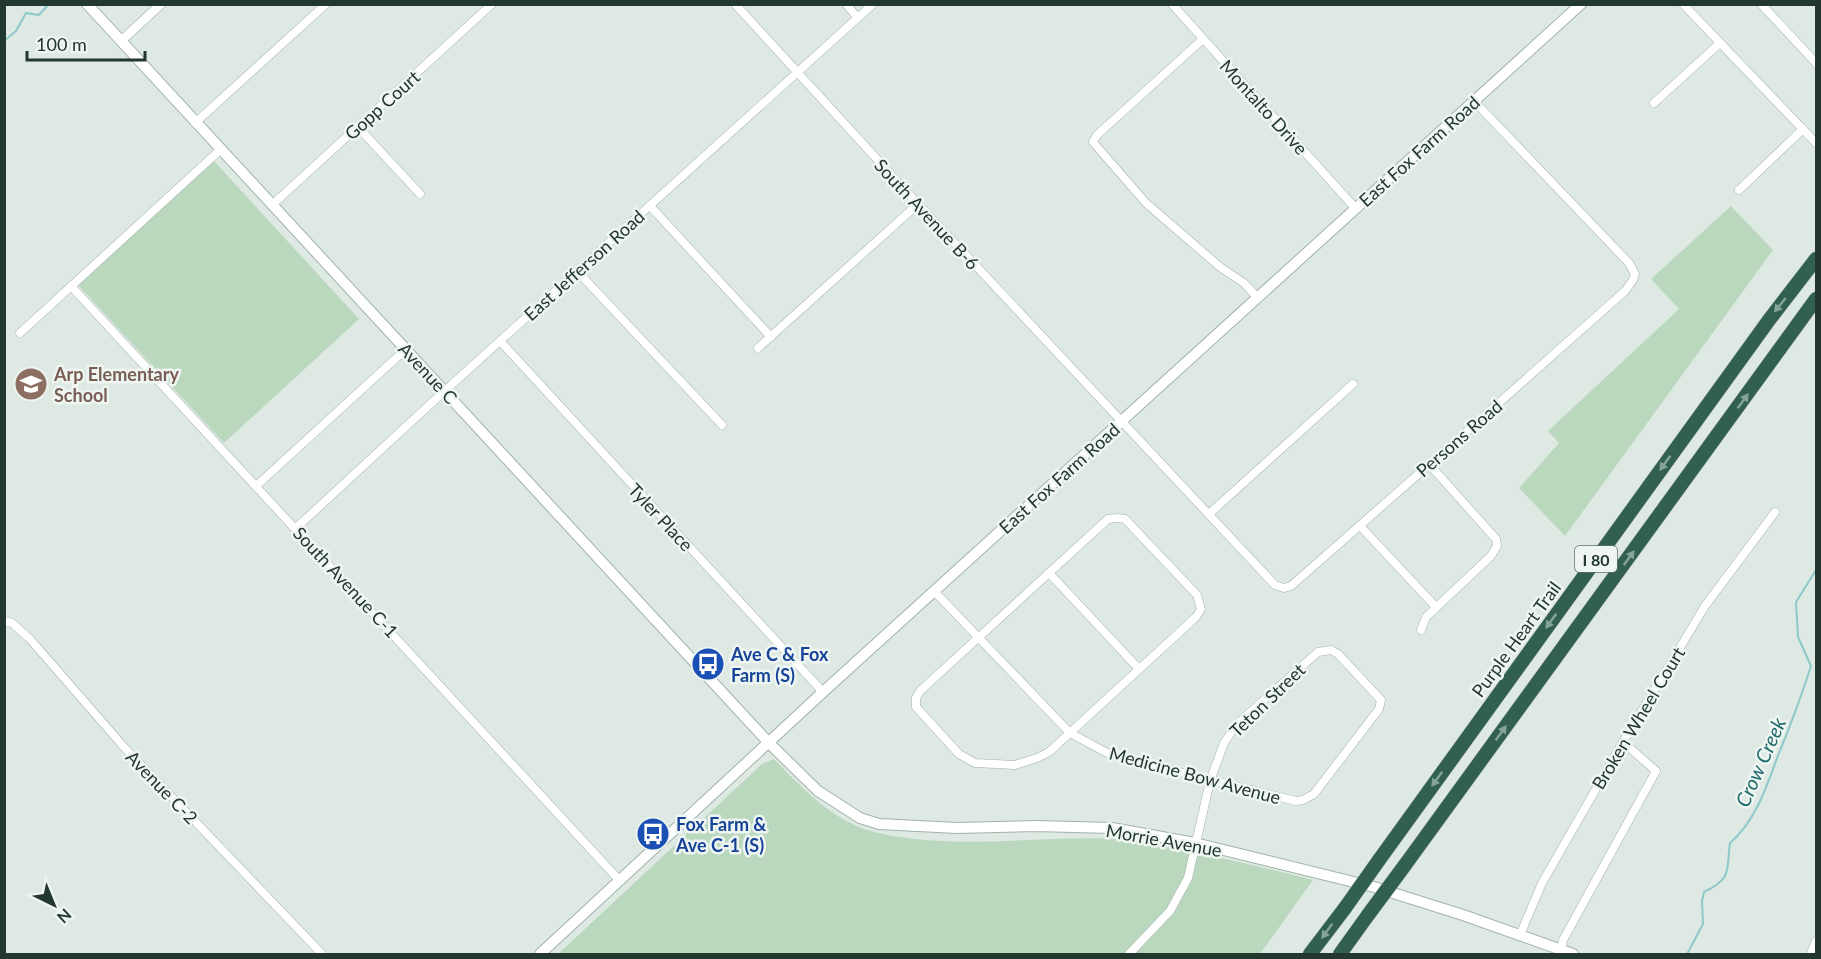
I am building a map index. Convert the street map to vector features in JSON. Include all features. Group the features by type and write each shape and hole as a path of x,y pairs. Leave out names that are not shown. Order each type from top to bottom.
{"highway":[{"name":"Purple Heart Trail","path":"1310,954 1769,320 1815,261"},
{"name":"I 80","path":"1340,954 1759,380 1816,298"},
{"path":"1759,380 1816,309"}],"main road":[{"name":"Avenue C","path":"87,4 769,742"},
{"name":"East Fox Farm Road","path":"540,954 823,692 1581,4"},
{"name":"Morrie Avenue","path":"769,742 818,791 860,818 879,824 957,828 1035,826 1112,828 1196,843 1374,887 1573,954"}],"street":[{"path":"121,41 161,4"},
{"path":"195,123 326,4"},
{"name":"Gopp Court","path":"272,205 492,4"},
{"name":"South Avenue B-6","path":"735,4 918,204 1275,585"},
{"path":"846,4 858,18"},
{"name":"East Jefferson Road","path":"296,528 873,4"},
{"name":"Montalto Drive","path":"1172,4 1356,209"},
{"path":"1683,4 1816,143"},
{"path":"1761,4 1816,63"},
{"path":"1203,39 1097,135 1093,142 1146,203 1220,267 1244,283 1258,298"},
{"path":"1654,103 1720,43"},
{"name":"Persons Road","path":"1275,585 1284,588 1291,586 1625,291 1633,280 1635,274 1629,263 1474,101"},
{"path":"358,127 420,194"},
{"path":"1739,190 1803,129"},
{"path":"20,333 220,150"},
{"path":"758,348 918,204"},
{"path":"650,206 771,337"},
{"path":"577,271 722,425"},
{"name":"South Avenue C-1","path":"71,286 620,881"},
{"name":"Tyler Place","path":"500,341 823,692"},
{"path":"256,486 405,348"},
{"path":"1209,514 1353,384"},
{"path":"1421,630 1426,617 1491,556 1497,546 1496,539 1429,464"},
{"name":"Broken Wheel Court","path":"1520,935 1542,883 1623,742 1705,606 1775,512"},
{"path":"1108,519 1125,519 1197,596 1201,609 1196,617 1049,752 1015,765 975,763 959,754 916,707 916,698 920,691 1049,573 1108,519"},
{"path":"1360,526 1436,607"},
{"path":"1049,573 1139,669"},
{"name":"Medicine Bow Avenue","path":"934,591 1070,733 1111,755 1210,781 1296,801 1303,800"},
{"name":"Avenue C-2","path":"4,621 21,629 123,746 322,954"},
{"name":"Teton Street","path":"1129,954 1162,922 1175,904 1188,878 1210,781 1224,743 1236,725 1318,652 1331,650 1338,654 1381,700 1379,709 1314,794 1303,800"},
{"path":"1561,950 1563,940 1656,771 1623,742"},
{"path":"1811,954 1816,942"}],"green space":[{"path":"213,160 359,319 224,443 78,285"},
{"path":"1731,206 1773,250 1565,536 1519,488 1559,443 1548,431 1679,309 1651,279"},
{"path":"774,759 828,809 853,824 881,834 951,841 1079,838 1137,841 1313,880 1260,954 634,954 632,952 630,954 558,954 762,764"}],"waterway":[{"path":"4,41 16,31 26,13 39,15 49,4"},
{"name":"Crow Creek","path":"1687,954 1703,924 1704,892 1724,878 1728,867 1730,843 1739,835 1759,804 1807,678 1811,666 1798,637 1796,602 1816,570"}],"place":[{"name":"Arp Elementary School","path":"31,384"},
{"name":"Ave C & Fox Farm (S)","path":"708,664"},
{"name":"Fox Farm & Ave C-1 (S)","path":"653,834"}]}
